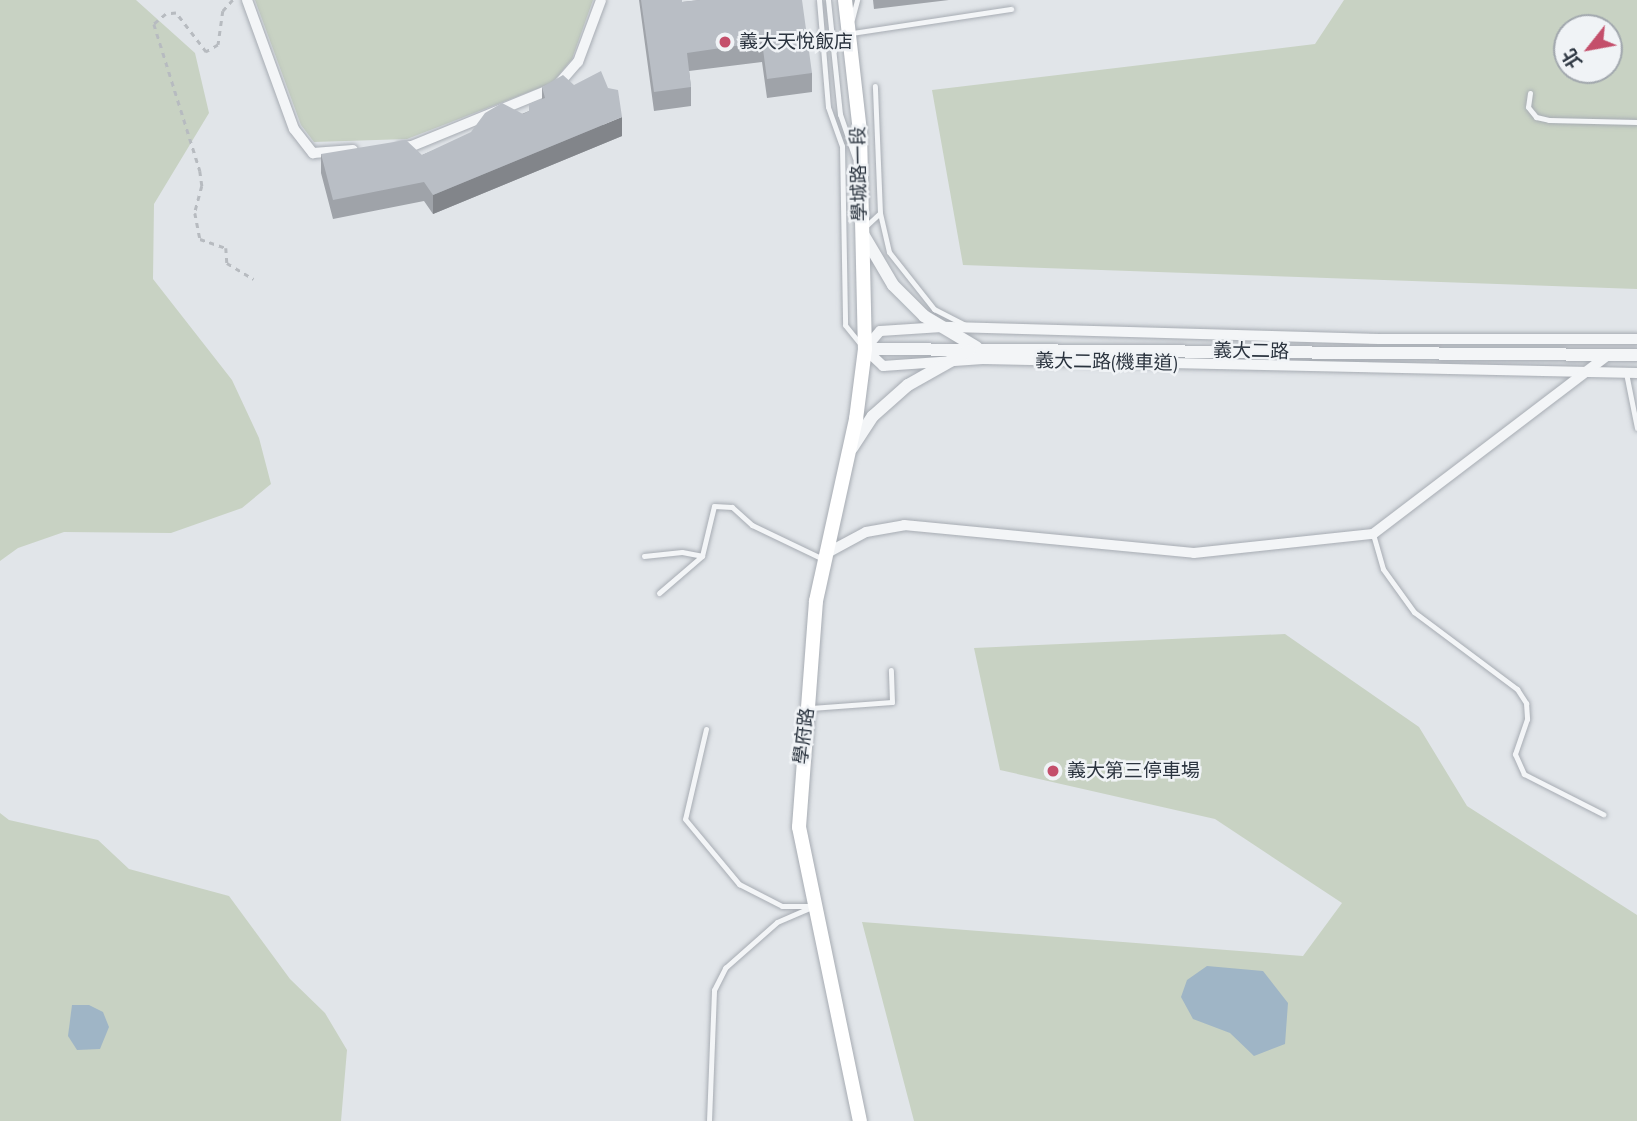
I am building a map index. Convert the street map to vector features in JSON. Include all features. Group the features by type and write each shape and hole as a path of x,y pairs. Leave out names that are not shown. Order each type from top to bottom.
{"main road":[{"name":"學城路一段","path":"845,0 860,171 864,349"},
{"name":"學府路","path":"860,1121 799,827 816,601 850,451 864,349"}],"street":[{"path":"247,0 293,128 313,153 362,150"},
{"path":"387,148 412,146 556,87 578,62 601,0"},
{"path":"861,230 893,285 924,316 976,347"},
{"name":"義大二路(機車道)","path":"1631,373 944,362 883,366 864,349 880,331 942,327 1379,338 1637,339"},
{"path":"850,451 873,416 944,362 976,347"},
{"name":"義大二路","path":"864,349 976,347 1637,355"},
{"path":"826,556 866,532 904,525 1194,553 1373,534 1588,373 1608,355"}],"lane":[{"path":"819,0 828,107 842,146 845,326 864,349"},
{"path":"828,0 840,114 860,171"},
{"path":"857,0 849,33 1011,9"},
{"name":"義大二路(機車道)","path":"875,86 880,213 889,251 934,309 971,328"},
{"path":"1530,93 1528,107 1536,117 1549,120 1637,122"},
{"path":"861,230 880,213"},
{"path":"1631,373 1637,428"},
{"path":"659,593 702,556 715,506 732,507 752,525 826,556"},
{"path":"1373,534 1383,569 1414,612 1517,689 1526,703 1527,719 1516,754 1524,774 1603,814"},
{"path":"644,556 682,552 702,556"},
{"path":"808,708 892,702 891,670"},
{"path":"706,729 685,819 739,884 782,906 814,906"},
{"path":"709,1121 714,990 725,968 777,922 814,906"}],"path":[{"path":"233,0 223,11 218,45 206,52 176,13 166,14 154,24 200,172 202,186 195,213 200,239 226,248 227,263 254,279"}],"green space":[{"path":"0,0 136,0 195,53 209,113 154,204 153,279 232,380 259,438 271,484 242,508 171,533 64,532 18,548 0,561"},
{"path":"255,0 593,0 572,59 552,83 407,139 314,142 301,125"},
{"path":"1344,0 1637,0 1637,289 963,265 932,90 1315,44"},
{"path":"1285,634 1419,727 1467,806 1637,915 1637,1121 914,1121 862,922 1303,956 1342,903 1215,819 1000,770 974,648"},
{"path":"0,813 9,820 98,840 129,869 229,896 290,979 325,1013 347,1050 341,1121 0,1121"}],"water":[{"path":"1207,966 1263,971 1288,1003 1285,1044 1254,1056 1230,1033 1193,1019 1181,997 1187,980"},
{"path":"72,1005 89,1005 103,1012 109,1027 100,1049 77,1050 68,1036"}],"building":[{"name":"義大天悅飯店","path":"641,0 802,0 812,73 767,79 762,42 687,53 691,87 654,92"},
{"path":"601,71 608,88 618,90 622,117 433,195 424,182 333,200 321,154 406,140 422,155 471,132 485,113 502,103 523,114 529,111 529,104 545,98 542,87 563,75 574,85"}],"place":[{"name":"義大天悅飯店","path":"725,42"},
{"name":"義大第三停車場","path":"1053,771"}]}
